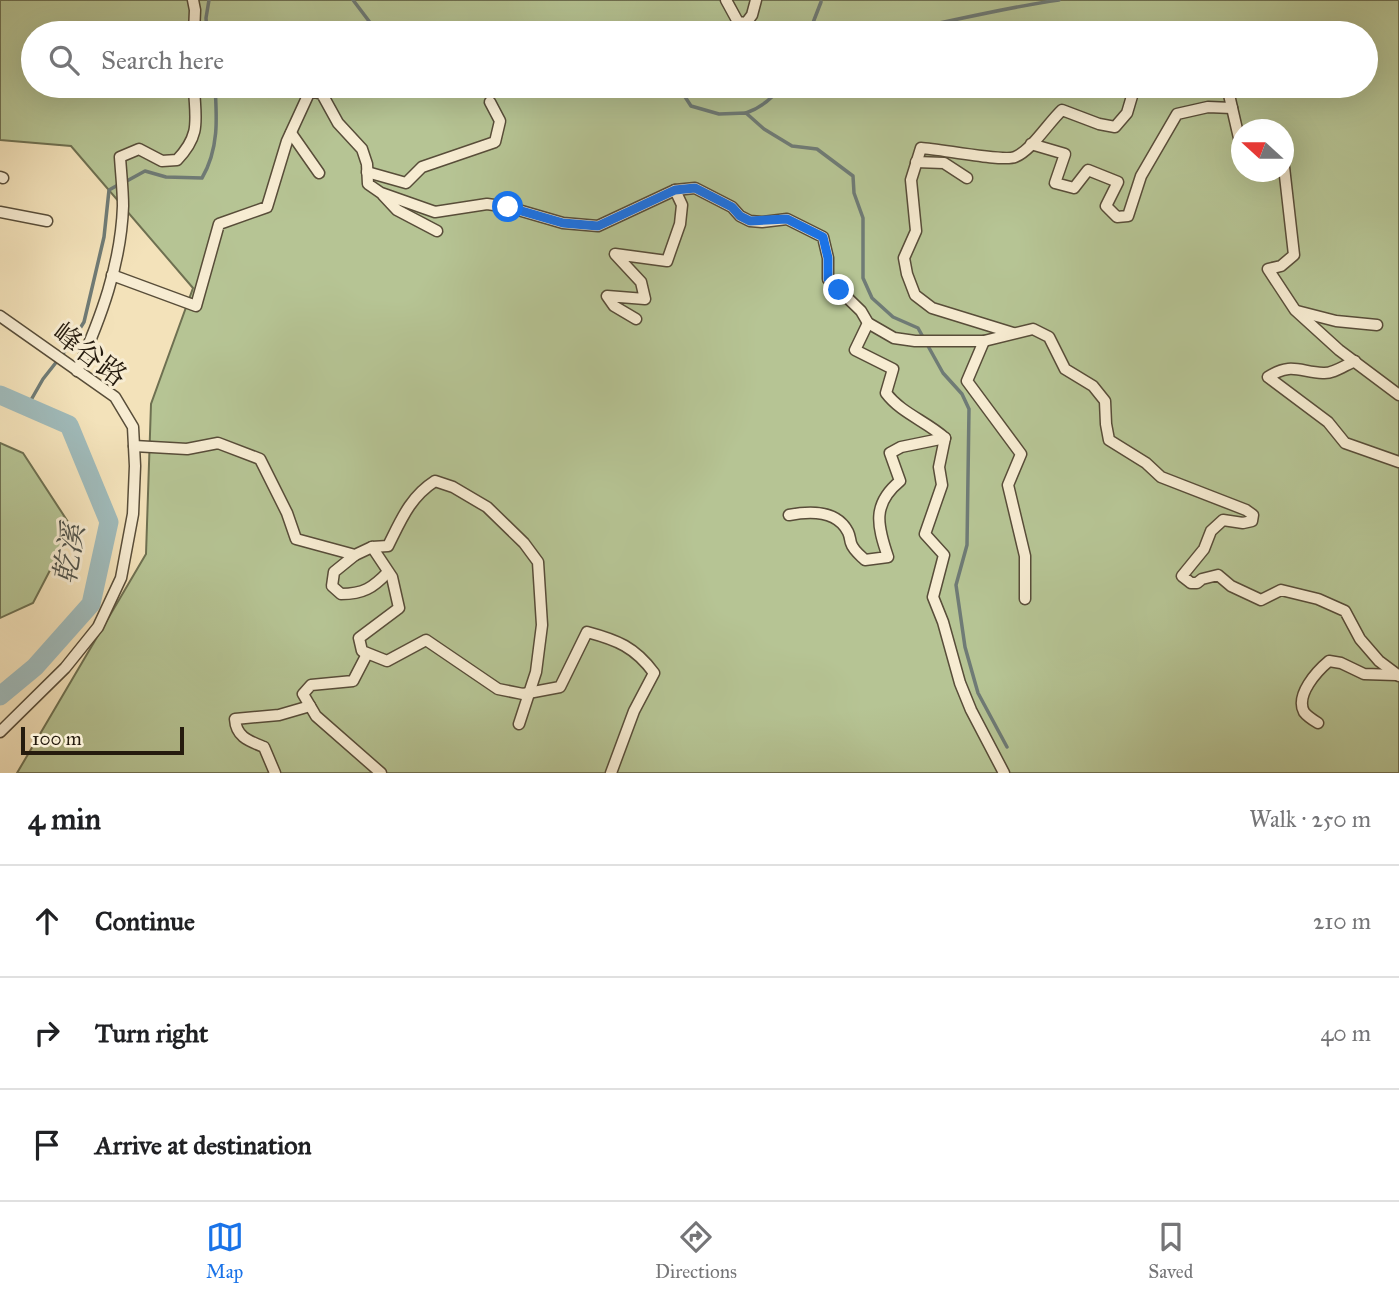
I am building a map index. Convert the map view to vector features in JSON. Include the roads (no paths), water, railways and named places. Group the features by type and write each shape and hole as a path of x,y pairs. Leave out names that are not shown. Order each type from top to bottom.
{"street":[{"path":"193,0 195,21"},
{"path":"726,0 737,21"},
{"path":"748,21 756,0"},
{"path":"77,371 95,331 112,275 123,206 120,157 139,149 162,160 177,160 189,148 196,132 195,98"},
{"path":"112,275 195,306 219,224 267,207 291,133 307,98"},
{"path":"324,98 338,123 362,149 368,184 397,210 437,231"},
{"path":"1016,334 944,313 915,295 906,274 904,258 916,231 911,180 921,148 944,149 995,159 1015,158 1062,110 1115,127 1127,113 1131,98"},
{"path":"1230,98 1234,119"},
{"path":"367,172 406,183 422,167 495,142 500,121 489,102"},
{"path":"1031,144 1065,154 1055,183 1074,188 1088,170 1118,181 1106,206 1118,217 1128,216 1141,176 1177,114 1208,107 1232,108"},
{"path":"291,133 319,173"},
{"path":"916,162 944,163 967,178"},
{"path":"1285,182 1294,256 1281,266 1268,269 1295,310 1354,362 1399,395"},
{"path":"381,193 435,212 487,204 508,207 563,223 598,226 675,190 695,188 732,207 740,216 750,221 787,219 823,237 828,258 828,279 862,311 868,323 894,338 917,341 984,341 1032,329 1049,337 1065,369 1093,386 1105,401 1110,440 1146,463 1161,477 1253,515 1252,521 1243,523 1223,520 1211,531 1204,549 1182,576 1191,583 1197,583 1218,575 1231,586 1261,600 1281,590 1318,599 1345,611 1360,639 1379,661 1397,676"},
{"path":"636,319 614,306 607,296 645,299 641,282 615,254 667,261 680,224 682,205 675,190"},
{"path":"0,212 47,221"},
{"path":"1295,310 1336,321 1377,325"},
{"name":"峰谷路","path":"0,316 115,397 133,427 134,446 132,514 121,578 98,627 65,668 0,732"},
{"path":"868,323 855,351 893,369 886,393 895,405 934,428 945,438"},
{"path":"984,341 967,382 1021,454 1008,485 1025,556 1025,599"},
{"path":"1354,362 1325,374 1295,368 1278,370 1268,377 1328,422 1345,443 1399,462"},
{"path":"789,515 804,512 823,513 838,520 848,532 852,547 865,560 888,557 879,533 881,504 886,493 900,481 890,453 901,447 945,438"},
{"path":"945,438 939,467 943,485 925,534 944,555 933,597 960,683 1004,773"},
{"path":"134,446 187,449 218,443 260,459 287,513 296,539 355,555"},
{"path":"388,572 374,587 358,594 341,594 332,586 334,572 355,555 372,547 388,547 402,517 420,491 435,481 453,487 487,507 524,542 538,562 542,625 531,693 519,724"},
{"path":"372,547 388,572 398,608 359,638 362,651 387,661 426,640 498,688 523,694 560,687 587,632 616,640 643,657 654,673 634,711 611,773"},
{"path":"367,653 353,681 311,685 303,694 316,716 381,773"},
{"path":"1318,723 1305,713 1302,702 1319,669 1329,662 1341,663 1364,674 1397,676"},
{"path":"275,773 264,747 244,739 235,729 235,719 279,715 310,706"}],"waterway":[{"path":"206,21 209,0"},
{"path":"353,0 369,21"},
{"path":"948,21 1059,0"},
{"path":"814,21 821,2"},
{"path":"125,182 145,171 166,177 202,178 214,145 215,98"},
{"path":"686,98 691,106 719,114 746,113 764,129 792,146 817,149 853,176 854,193 863,218 863,278 872,298 893,317 918,328 943,373 962,394 969,409 967,545 956,585 965,647 978,693 1007,747"},
{"path":"746,113 771,98"},
{"path":"27,407 43,379 84,322 104,237 109,190 118,185"},
{"name":"乾溪","path":"0,395 69,425 109,522 91,604 35,667 0,696"}]}
